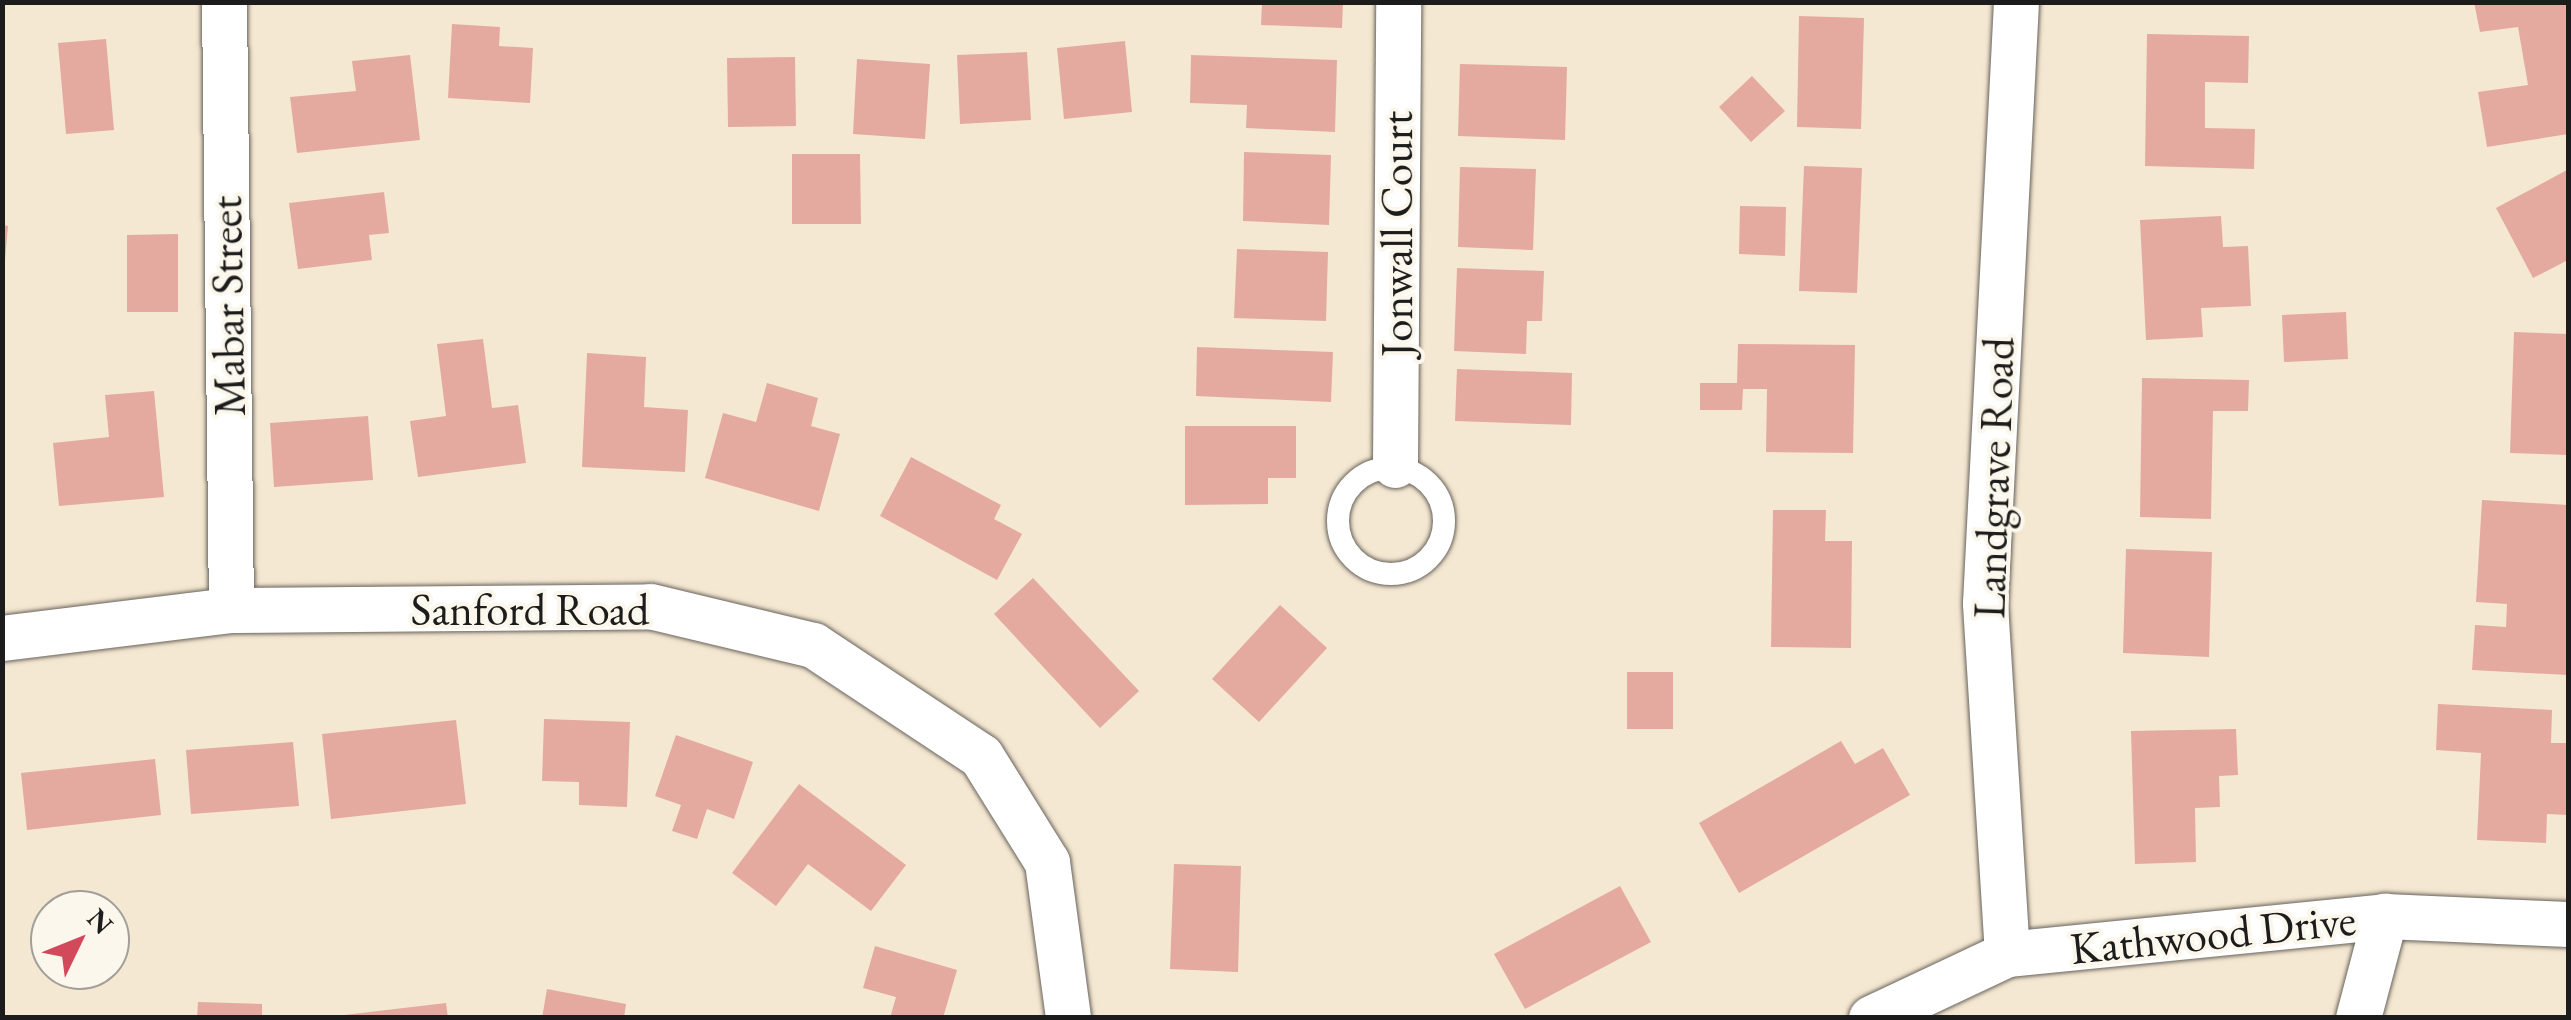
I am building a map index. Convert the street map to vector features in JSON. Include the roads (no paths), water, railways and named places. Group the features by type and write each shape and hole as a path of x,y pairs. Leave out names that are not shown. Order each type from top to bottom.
{"street":[{"name":"Mabar Street","path":"224,2 231,610"},
{"name":"Jonwall Court","path":"1396,465 1398,2"},
{"name":"Landgrave Road","path":"2007,954 1985,603 2016,2"},
{"name":"Sanford Road","path":"2,638 231,610 650,606 813,645 981,756 1047,862 1068,1018"},
{"name":"Kathwood Drive","path":"1871,1018 2007,954 2385,916 2568,924"},
{"path":"2358,1018 2385,916"}],"lane":[{"path":"1396,465 1424,482 1443,506 1445,532 1430,560 1403,574 1372,571 1344,549 1338,508 1355,479 1396,465"}]}
